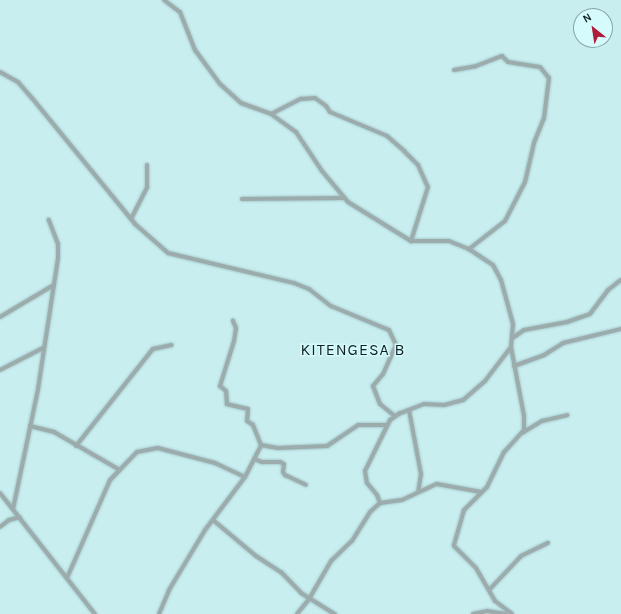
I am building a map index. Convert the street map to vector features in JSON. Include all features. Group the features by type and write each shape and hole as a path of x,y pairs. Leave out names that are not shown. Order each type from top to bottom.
{"street":[{"path":"164,0 180,12 195,50 220,84 241,103 270,114 296,132 322,170 344,198 411,240 449,241 484,257 496,269 512,316 514,337 511,347 485,381 463,400 450,405 424,404 394,416 386,425 365,471 367,483 377,495 380,503"},
{"path":"454,70 476,66 502,56 508,62 540,68 549,78 544,118 534,143 526,182 506,221 469,249"},
{"path":"0,72 18,82 38,104 131,219 168,253 294,283 309,289 331,306 389,330 396,345 383,374 373,386 380,404 394,416"},
{"path":"270,114 301,99 315,98 326,106 330,112 387,136 404,151 418,165 428,187 411,240"},
{"path":"131,219 147,187 147,165"},
{"path":"242,199 344,198"},
{"path":"13,509 30,426 54,285 58,244 49,220"},
{"path":"514,337 524,330 567,322 590,314 608,290 621,280"},
{"path":"0,317 54,285"},
{"path":"233,321 236,328 234,341 220,386 226,392 227,404 248,409 246,420 252,425 261,445"},
{"path":"514,366 538,357 563,343 621,328"},
{"path":"76,446 153,349 172,345"},
{"path":"511,347 524,416 522,434"},
{"path":"0,370 43,348"},
{"path":"409,410 421,474 418,492"},
{"path":"512,614 495,601 476,568 454,546 464,510 490,483 504,452 522,434 542,421 567,415"},
{"path":"261,445 278,448 327,446 358,425 386,425"},
{"path":"30,426 54,432 118,469"},
{"path":"159,614 169,590 213,520 245,477 261,445"},
{"path":"67,578 96,508 118,469 137,452 158,448 215,463 245,477"},
{"path":"254,459 262,462 280,462 284,464 283,472 286,475 306,485"},
{"path":"297,614 310,599 331,561 352,541 370,512 380,503 402,500 430,485 444,483 481,492"},
{"path":"0,493 95,614"},
{"path":"0,527 8,520 20,518"},
{"path":"213,520 267,564 281,572 310,599 335,614"},
{"path":"489,590 521,556 548,543"},
{"path":"472,614 487,611 506,614"}],"district":[{"name":"KITENGESA B","path":"353,350"}]}
